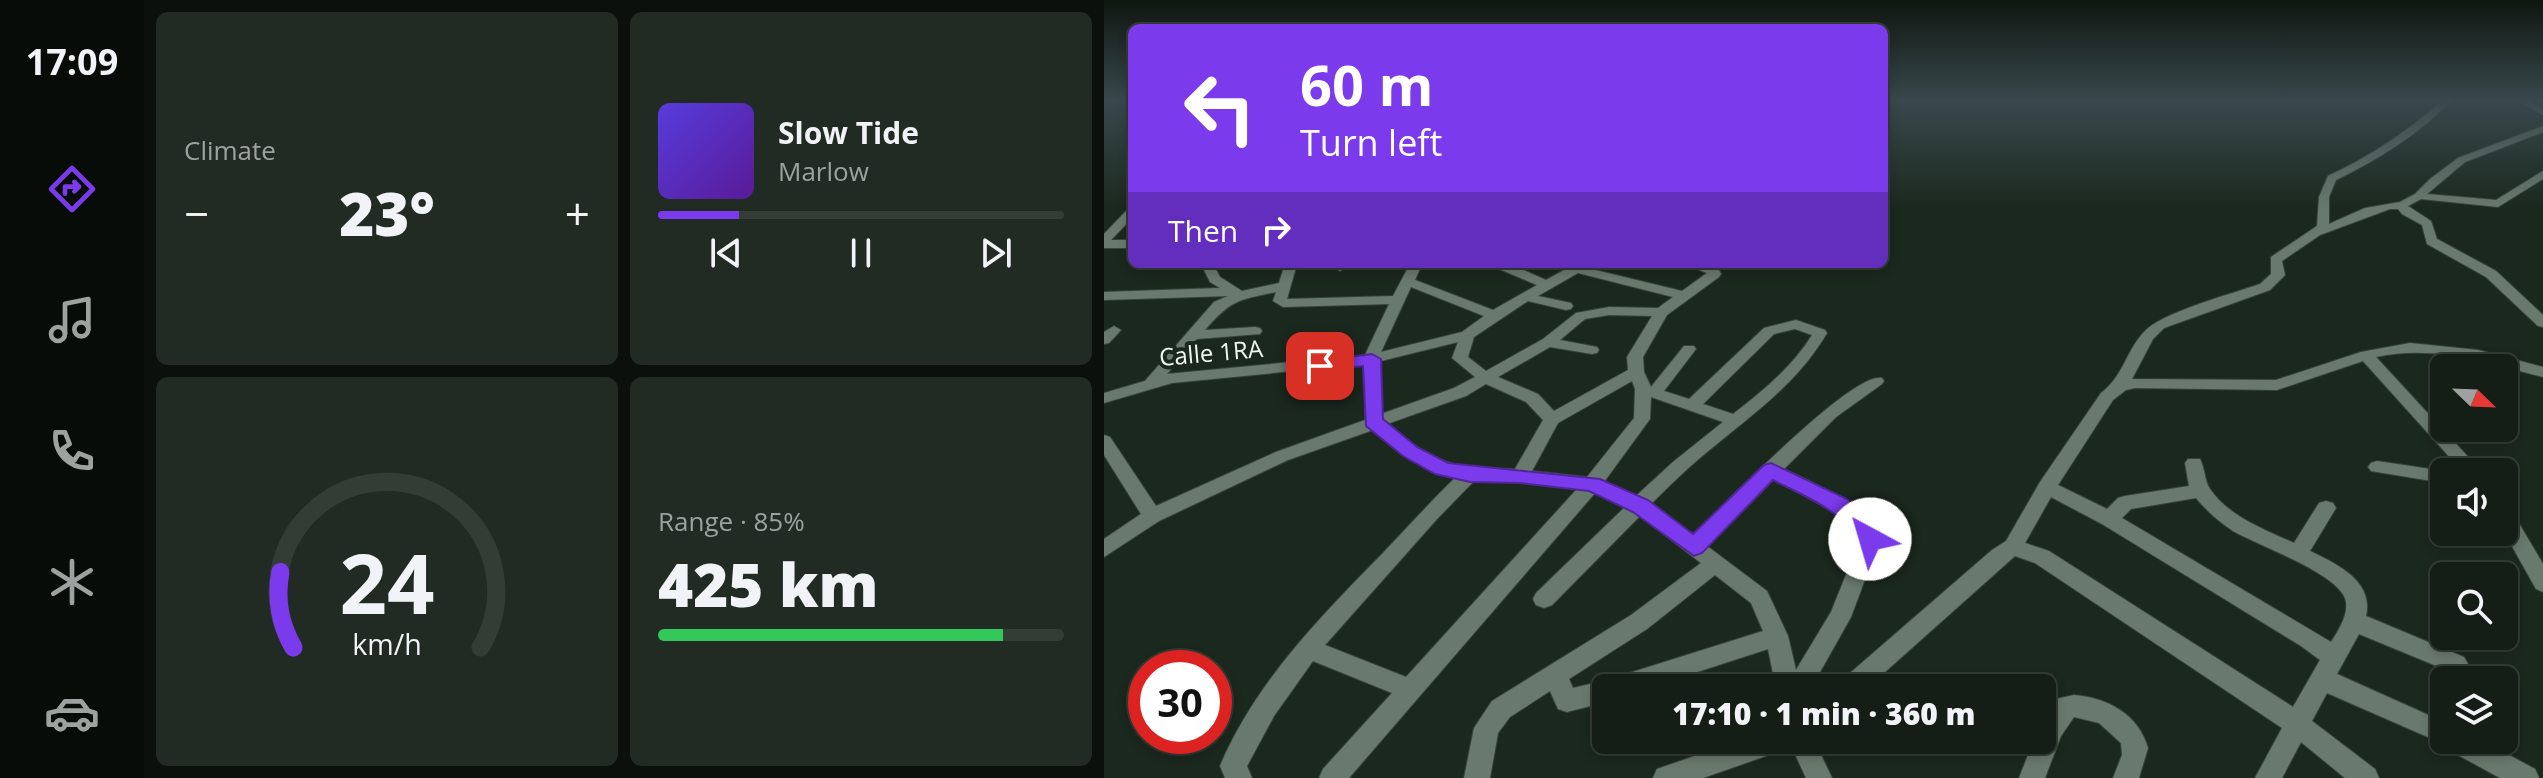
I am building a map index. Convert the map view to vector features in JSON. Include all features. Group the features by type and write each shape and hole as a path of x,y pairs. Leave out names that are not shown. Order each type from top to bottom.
{"street":[{"path":"2320,231 2324,223 2324,197 2332,178 2370,160 2404,136"},
{"path":"1866,674 2013,547 2047,487 2107,397 2120,387 2147,337 2159,325 2265,287 2278,275 2275,260 2320,231 2354,219 2372,207 2402,205 2419,196 2435,178 2482,147 2518,136"},
{"path":"2419,196 2498,204 2543,174"},
{"path":"2402,205 2406,212 2427,223 2431,241 2491,274 2543,323"},
{"path":"1104,242 1128,215"},
{"path":"1104,242 1128,244"},
{"path":"1209,268 1215,279 1235,294"},
{"path":"1290,268 1280,301 1290,304 1397,300"},
{"path":"1509,268 1547,285"},
{"path":"1552,419 1532,398 1486,378 1459,357 1467,335 1494,315 1578,268"},
{"path":"1584,268 1682,295"},
{"path":"1332,778 1592,484 1642,419 1644,385 1635,357 1661,312 1714,274 1708,268"},
{"path":"1494,315 1413,273 1382,329 1372,359 1373,421 1410,452 1442,469 1470,475 1520,476 1592,484 1641,506 1759,597 1777,636 1785,674"},
{"path":"1104,296 1235,294 1285,286"},
{"path":"1153,381 1219,305 1235,294"},
{"path":"1526,297 1566,306"},
{"path":"1104,549 1152,516 1282,456 1453,395 1548,342 1587,315 1661,312"},
{"path":"1544,599 1679,467 1798,366 1820,333 1796,324 1769,331 1692,406"},
{"path":"1194,335 1255,331"},
{"name":"Calle 1RA","path":"1104,398 1153,381 1372,359 1467,335"},
{"path":"1548,342 1592,350"},
{"path":"2120,387 2148,382 2186,386 2277,385 2366,355 2416,348 2487,356 2543,372"},
{"path":"1520,476 1552,419 1644,385 1689,349"},
{"path":"2366,355 2460,458"},
{"path":"1694,547 1830,413 1876,381"},
{"path":"1644,385 1735,420"},
{"path":"1106,449 1152,516"},
{"path":"2194,463 2192,479 2197,491 2213,509 2345,582 2357,601 2353,621 2268,778"},
{"path":"2377,467 2430,475"},
{"path":"1771,470 1839,505 1860,522 1870,539 1843,611 1821,655 1807,674"},
{"path":"1239,778 1233,766 1245,741 1337,612 1470,475"},
{"path":"2047,487 2109,519 2309,639 2327,668 2430,726"},
{"path":"2109,519 2125,503 2197,491"},
{"path":"2298,554 2326,508"},
{"path":"2518,539 2543,583"},
{"path":"2013,547 2042,557 2296,723 2366,778"},
{"path":"1477,778 1486,728 1501,709 1639,622 1716,563"},
{"path":"2353,621 2456,664"},
{"path":"1659,674 1777,636"},
{"path":"1309,649 1409,689"},
{"path":"1555,675 1561,696 1567,701 1592,695"},
{"path":"2032,778 2051,730 2065,707 2078,704 2105,714 2133,737 2136,751 2126,778"},
{"path":"1666,778 1736,754"},
{"path":"1808,754 1819,778"},
{"path":"2482,754 2526,778"}],"route":[{"path":"1320,366 1372,359 1373,421 1410,452 1442,469 1470,475 1520,476 1592,484 1641,506 1694,547 1771,470 1839,505 1860,522 1870,539"}]}
